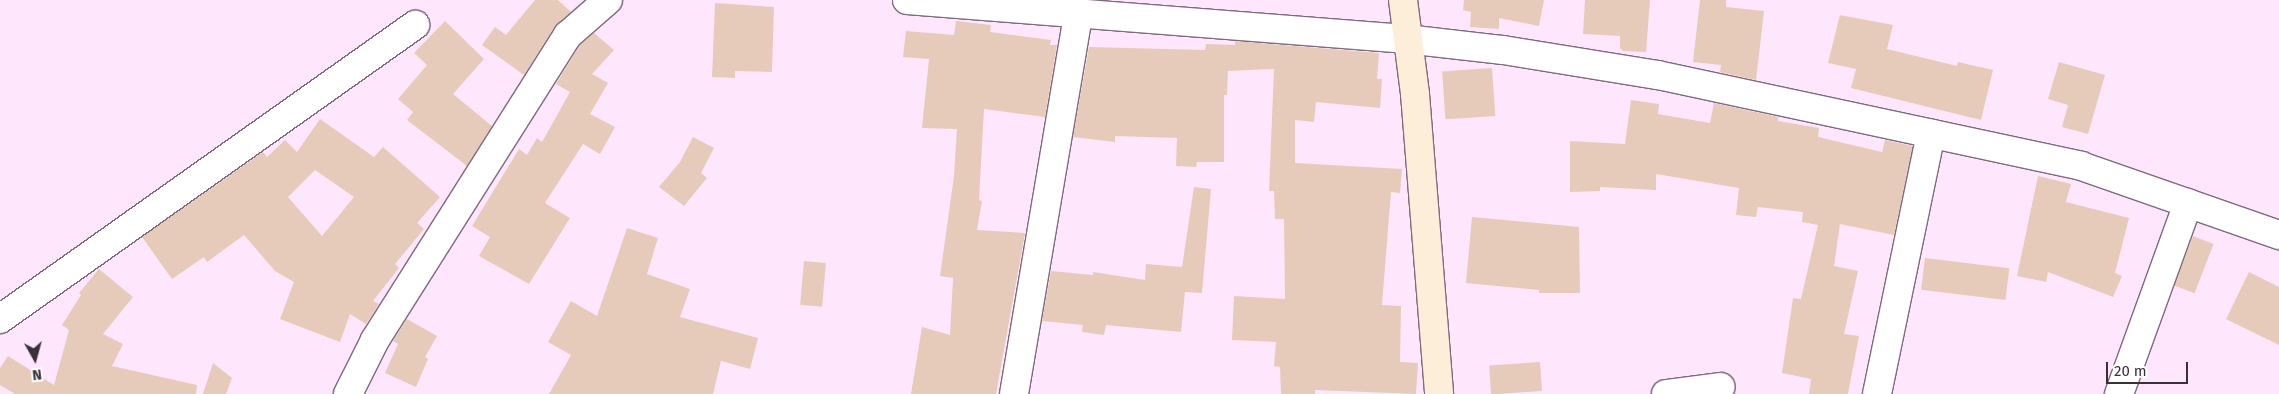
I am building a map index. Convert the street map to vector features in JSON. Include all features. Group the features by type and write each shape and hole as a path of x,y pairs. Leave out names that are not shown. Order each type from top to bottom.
{"main road":[{"path":"1403,0 1406,38 1415,94 1439,394"}],"street":[{"path":"348,394 375,340 568,35 608,0"},
{"path":"908,0 1078,16 1406,38 1503,50 1658,75 2081,166 2279,235"},
{"path":"1014,394 1078,16"},
{"path":"0,319 415,25"},
{"path":"1877,394 1932,134"},
{"path":"2119,394 2188,203"},
{"path":"1666,394 1721,387"}],"building":[{"path":"535,0 558,0 571,12 555,26 524,75 482,45 495,27 506,35"},
{"path":"1464,0 1544,0 1539,26 1499,18 1499,29 1470,27 1471,12 1463,10"},
{"path":"1585,0 1650,0 1646,52 1623,51 1620,48 1620,36 1583,34"},
{"path":"1700,0 1726,0 1726,7 1764,11 1756,80 1720,72 1721,65 1693,62"},
{"path":"715,3 774,7 772,72 735,71 735,78 712,77"},
{"path":"1840,15 1893,25 1887,49 1957,66 1958,62 1993,70 1981,120 1851,88 1856,69 1828,63"},
{"path":"445,21 484,59 453,94 492,126 467,166 407,120 413,112 398,99 427,65 414,53"},
{"path":"956,21 991,25 990,32 1051,40 1050,45 1057,45 1045,117 984,109 979,200 982,201 977,230 1025,233 996,394 911,394 922,327 950,335 953,278 940,276 954,176 957,129 922,128 929,59 903,57 906,31 954,35"},
{"path":"594,33 614,50 592,74 608,83 590,114 615,127 600,154 583,144 545,203 570,218 529,284 479,256 490,237 472,226 519,149 527,155 537,138 542,142 570,92 556,84 580,45"},
{"path":"1235,41 1379,53 1377,79 1382,79 1380,108 1316,102 1314,122 1295,120 1295,163 1402,169 1400,193 1391,192 1382,305 1401,306 1400,362 1418,363 1416,394 1315,390 1315,394 1281,394 1280,367 1274,366 1276,342 1232,340 1234,296 1285,299 1284,219 1275,219 1274,191 1269,191 1274,69 1228,71 1227,95 1224,95 1224,162 1197,162 1196,167 1176,166 1177,138 1115,136 1115,142 1073,137 1089,47 1205,50 1206,44 1235,45"},
{"path":"2059,62 2105,75 2088,134 2062,127 2068,105 2048,99"},
{"path":"1492,68 1495,116 1445,119 1442,71"},
{"path":"1631,100 1659,104 1658,114 1710,123 1714,103 1778,117 1778,121 1819,128 1818,137 1882,152 1885,140 1913,146 1894,235 1840,224 1834,266 1858,271 1844,334 1859,336 1848,394 1809,394 1811,379 1782,373 1793,298 1801,299 1818,225 1802,222 1803,212 1758,207 1756,217 1736,215 1739,188 1656,174 1656,190 1600,187 1600,191 1570,192 1570,141 1625,144"},
{"path":"320,119 374,157 383,147 440,197 417,223 424,229 395,264 399,268 373,301 379,304 366,324 350,314 340,342 280,319 294,282 275,271 244,235 207,262 204,257 172,279 142,237 263,152 267,157 285,140 297,152","holes":["315,170 354,197 322,236 288,197"]},
{"path":"693,137 714,148 701,173 707,178 684,206 659,187 680,162"},
{"path":"2038,176 2071,184 2066,202 2129,218 2115,273 2122,276 2113,297 2048,272 2046,282 2017,276"},
{"path":"1194,187 1211,189 1202,293 1185,292 1181,332 1106,325 1104,335 1082,332 1083,325 1042,321 1051,271 1093,275 1093,272 1145,280 1146,264 1182,267"},
{"path":"1472,217 1579,227 1580,293 1539,293 1539,290 1466,283"},
{"path":"627,228 658,238 647,274 690,289 680,317 758,338 750,369 721,361 713,394 549,394 571,355 548,342 571,301 597,316"},
{"path":"2193,236 2214,244 2195,293 2174,285"},
{"path":"1925,258 2009,268 2005,300 1921,290"},
{"path":"804,261 826,263 822,307 800,305"},
{"path":"99,269 133,297 103,334 123,344 112,366 197,385 196,394 15,394 0,385 0,368 8,356 54,385 69,330 62,325 81,295 79,293"},
{"path":"2249,272 2279,287 2279,345 2226,319"},
{"path":"407,319 437,336 425,357 428,359 416,387 385,373 398,344 393,341"},
{"path":"1540,362 1542,391 1491,394 1489,366"},
{"path":"213,363 232,378 226,394 203,394"}]}
